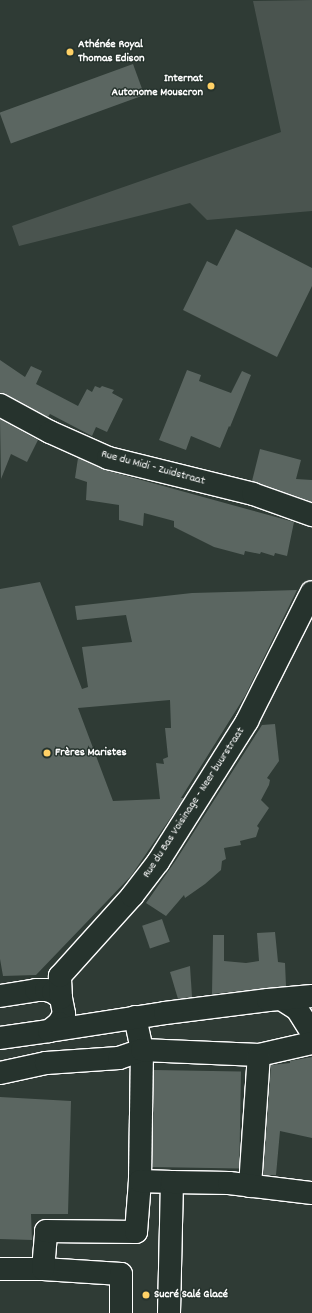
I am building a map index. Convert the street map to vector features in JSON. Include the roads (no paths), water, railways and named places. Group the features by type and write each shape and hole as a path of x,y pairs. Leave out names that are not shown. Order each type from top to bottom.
{"street":[{"name":"Rue du Midi - Zuidstraat","path":"0,405 50,432 108,458 253,494 312,515"},
{"name":"Rue du Bas Voisinage - Neer buurstraat","path":"62,1006 60,976 132,896 158,862 247,721 312,592"},
{"path":"4,992 46,990 53,992 62,1006 86,1027"},
{"path":"0,1038 86,1027 135,1017 312,996"},
{"path":"282,999 298,1009 312,1033"},
{"path":"49,1031 59,1023 62,1006"},
{"path":"43,1269 46,1231 136,1232 140,1181 142,1050 135,1017"},
{"path":"0,1073 46,1062 119,1058 142,1050 259,1055 312,1043"},
{"path":"250,1186 259,1055"},
{"path":"140,1181 229,1183 312,1193"},
{"path":"169,1313 172,1182"},
{"path":"0,1269 43,1269 121,1274 121,1313"}],"place":[{"name":"Athénée Royal Thomas Edison","path":"70,52"},
{"name":"Internat Autonome Mouscron","path":"211,86"},
{"name":"Frères Maristes","path":"47,753"},
{"name":"Sucré Salé Glacé","path":"146,1295"}]}
